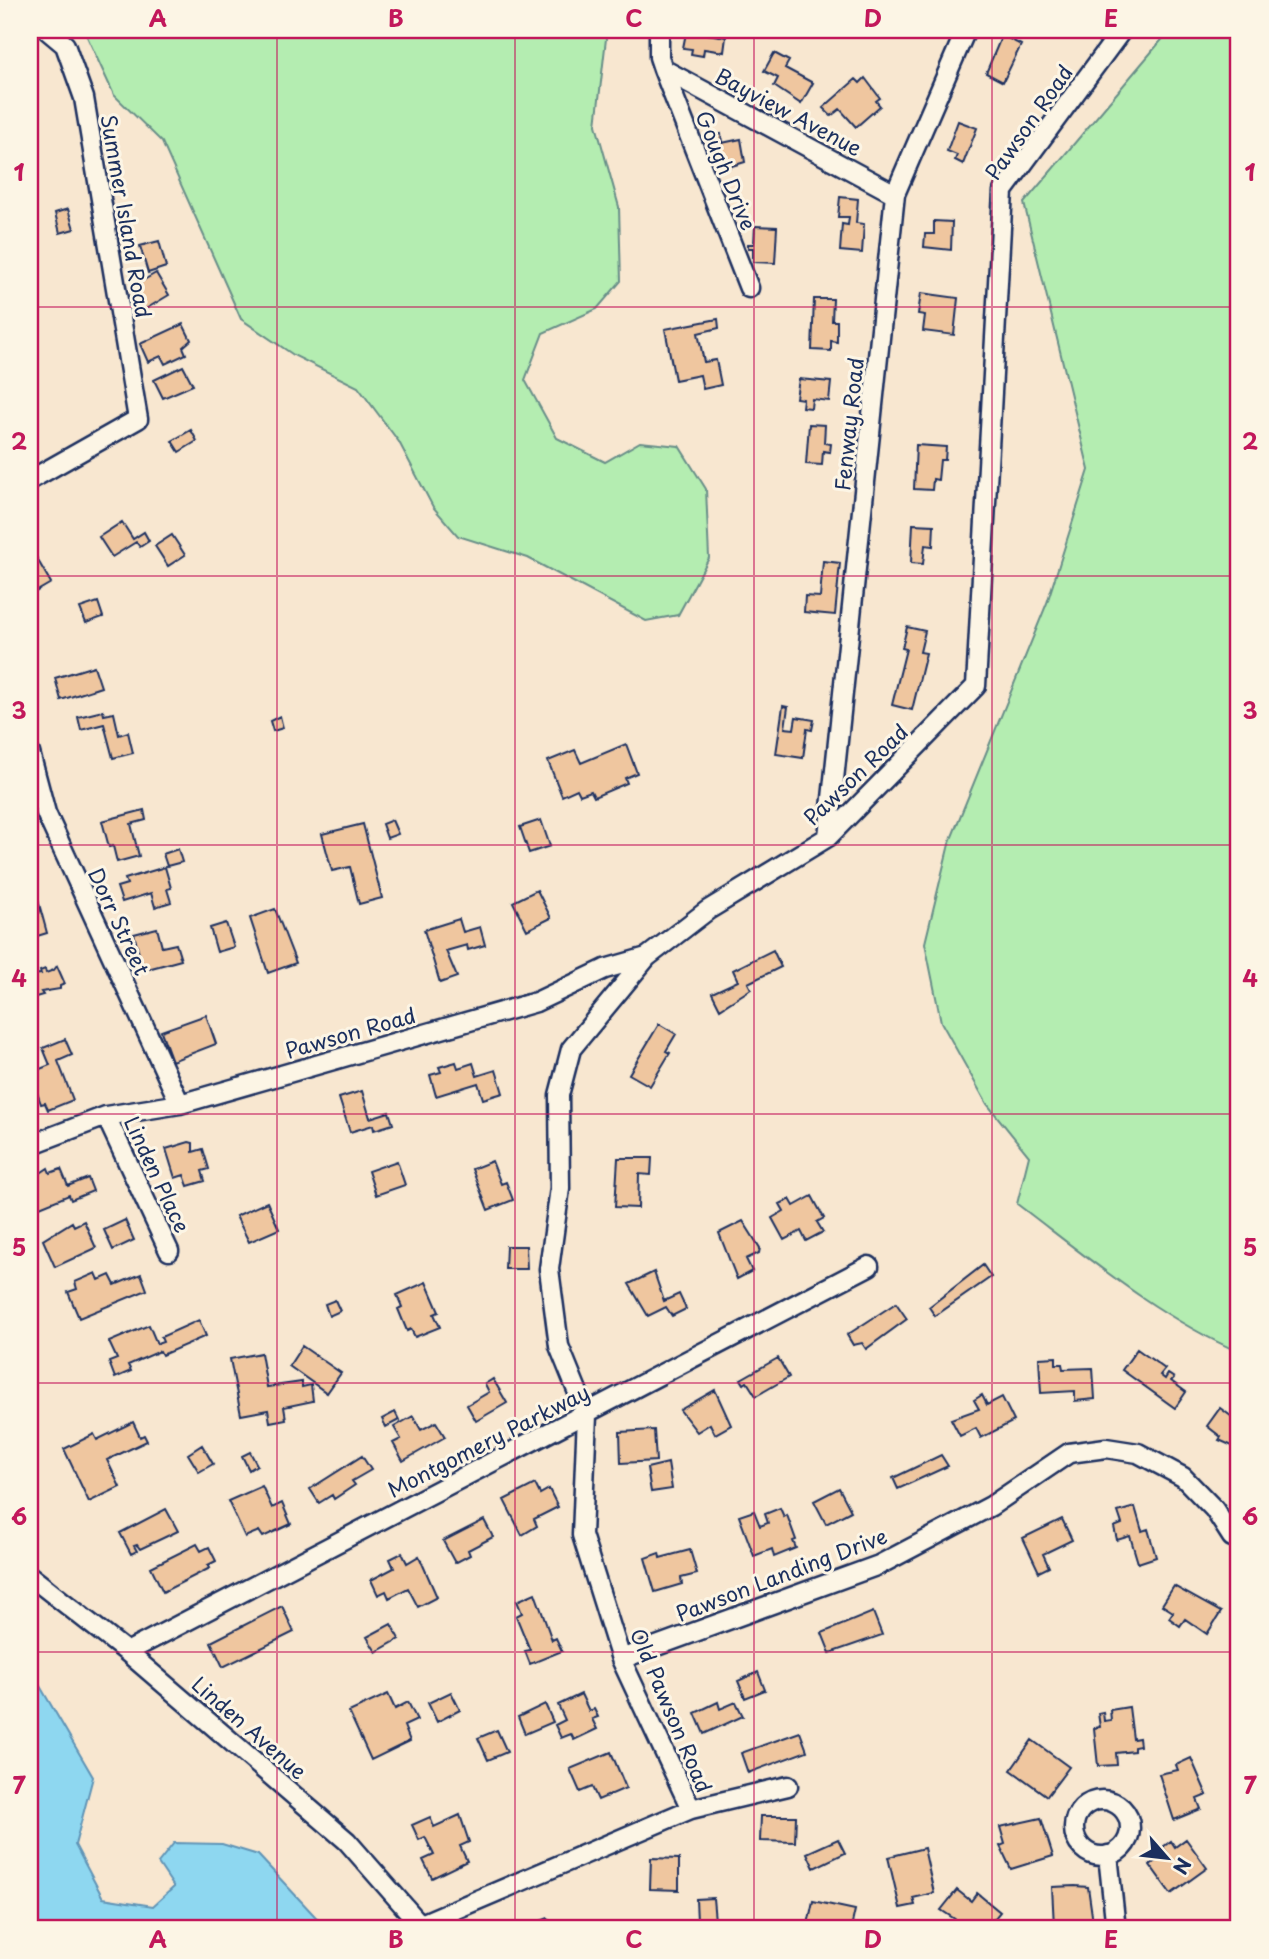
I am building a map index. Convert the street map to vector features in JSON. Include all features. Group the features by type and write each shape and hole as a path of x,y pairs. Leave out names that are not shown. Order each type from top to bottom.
{"street":[{"name":"Summer Island Road","path":"30,480 138,419 83,98 65,45 47,30"},
{"name":"Gough Drive","path":"659,30 659,57 663,69 749,288"},
{"name":"Fenway Road","path":"828,837 895,194 966,30"},
{"name":"Pawson Road","path":"30,1145 106,1116 180,1104 536,1002 605,969 647,957 708,910 828,837 976,686 1003,191 1122,30"},
{"name":"Bayview Avenue","path":"663,69 895,194"},
{"name":"Dorr Street","path":"30,753 38,816 180,1104"},
{"name":"Old Pawson Road","path":"423,1926 691,1809 621,1659 582,1535 587,1415 559,1346 549,1269 560,1188 559,1095 571,1049 647,957"},
{"name":"Linden Place","path":"106,1116 169,1251"},
{"name":"Montgomery Parkway","path":"127,1652 869,1266"},
{"name":"Pawson Landing Drive","path":"621,1659 879,1565 991,1506 1069,1453 1106,1448 1138,1453 1183,1477 1214,1509 1232,1537"},
{"name":"Linden Avenue","path":"30,1576 127,1652 347,1841 423,1926"},
{"path":"691,1809 788,1786"},
{"path":"1108,1856 1116,1929"}],"green space":[{"path":"84,30 607,30 596,125 619,207 621,281 597,309 543,333 525,380 557,438 605,462 640,442 679,446 706,489 709,558 678,615 646,621 528,558 458,536 433,507 399,442 358,387 295,356 241,319 162,142 114,95"},
{"path":"1170,30 1239,30 1239,1352 1180,1322 1152,1304 1017,1204 1029,1156 987,1104 941,1022 925,943 949,844 1047,603 1089,470 1024,203"}],"water":[{"path":"30,1669 93,1777 75,1845 103,1898 153,1906 174,1887 158,1863 174,1843 222,1844 258,1855 327,1929 30,1929"}],"building":[{"path":"681,30 706,30 706,34 726,37 724,52 704,49 703,56 691,54 692,49 683,48 686,33"},
{"path":"1002,35 1021,45 1003,82 986,73"},
{"path":"774,53 789,61 785,68 813,83 801,104 774,86 778,78 764,71"},
{"path":"865,78 880,98 876,101 880,106 856,127 840,109 831,116 823,108 856,79 860,83"},
{"path":"958,121 977,128 963,164 955,160 957,155 947,151"},
{"path":"721,134 722,143 741,139 745,162 709,173 703,138"},
{"path":"840,197 858,199 856,223 864,224 862,253 840,251 842,224 848,225 849,217 838,217"},
{"path":"68,209 74,229 60,233 55,213"},
{"path":"934,221 952,222 951,250 924,247 925,234 934,234"},
{"path":"755,226 777,227 775,263 753,262 753,248 748,248 748,244 754,244"},
{"path":"159,241 166,267 148,273 140,246"},
{"path":"156,273 169,295 144,310 130,288"},
{"path":"921,293 958,298 954,335 923,331 925,315 918,314"},
{"path":"814,299 833,299 832,321 837,321 837,342 831,341 831,351 812,350"},
{"path":"718,319 719,328 698,333 704,362 716,360 721,385 703,389 700,375 675,380 665,329"},
{"path":"183,324 191,340 183,347 186,354 165,364 161,356 148,362 140,344"},
{"path":"183,366 193,385 163,398 154,380"},
{"path":"799,379 831,382 829,401 812,399 811,408 802,407 803,399 796,398"},
{"path":"809,424 825,425 824,443 831,444 830,452 823,451 822,465 806,464"},
{"path":"191,430 197,441 179,452 172,441"},
{"path":"916,445 946,447 945,460 940,460 938,480 933,479 932,490 914,489"},
{"path":"122,522 133,539 144,532 149,541 140,547 136,542 112,557 99,537"},
{"path":"913,524 934,525 933,546 925,545 923,564 911,563"},
{"path":"172,535 185,555 168,566 155,546"},
{"path":"33,552 51,583 32,594 30,554"},
{"path":"823,561 840,563 835,615 804,612 805,596 820,597"},
{"path":"98,602 103,617 86,623 80,608"},
{"path":"907,627 925,631 920,652 926,653 912,710 892,705 906,649 902,648"},
{"path":"94,666 101,687 61,700 55,678"},
{"path":"783,706 788,707 785,728 794,729 796,717 814,720 812,730 807,729 803,758 776,754"},
{"path":"103,711 104,715 114,713 119,735 128,732 133,753 113,758 104,724 81,730 78,717"},
{"path":"280,716 283,728 273,731 270,721"},
{"path":"626,744 637,773 625,778 627,783 594,797 591,791 580,795 577,789 562,796 548,761 575,750 581,763"},
{"path":"144,810 146,820 131,824 139,856 117,862 113,846 109,847 102,821"},
{"path":"392,820 398,834 387,838 382,824"},
{"path":"541,820 550,846 529,853 520,827"},
{"path":"363,824 382,898 359,904 350,867 332,871 322,834"},
{"path":"178,849 182,862 167,866 163,854"},
{"path":"165,867 171,888 167,889 171,902 155,907 151,893 122,902 117,887 127,884 125,879"},
{"path":"537,890 551,918 527,930 513,902"},
{"path":"38,900 47,933 34,937 30,903"},
{"path":"275,909 296,963 268,973 250,918"},
{"path":"459,919 463,932 480,927 485,945 468,950 467,945 446,951 457,977 440,983 424,930"},
{"path":"226,923 234,947 217,952 210,928"},
{"path":"157,928 162,947 176,944 181,960 144,970 141,960 137,961 135,955 139,954 134,934"},
{"path":"773,950 781,967 748,983 751,989 720,1009 712,993 738,981 733,970"},
{"path":"57,966 65,984 60,986 60,989 41,992 43,995 32,998 36,1013 30,1015 30,975 41,974 40,971 45,969 46,973"},
{"path":"206,1015 216,1044 172,1061 161,1031"},
{"path":"659,1024 676,1034 666,1051 670,1053 650,1086 629,1074"},
{"path":"65,1039 72,1055 58,1061 73,1100 48,1110 45,1103 41,1104 30,1073 50,1065 43,1048"},
{"path":"456,1062 458,1068 473,1063 477,1076 496,1070 503,1093 483,1099 478,1083 436,1096 430,1075 441,1072 439,1067"},
{"path":"362,1091 370,1118 389,1112 393,1124 374,1130 373,1125 350,1132 339,1098"},
{"path":"193,1143 193,1152 203,1149 209,1169 202,1171 205,1181 188,1186 184,1175 175,1178 166,1149"},
{"path":"618,1158 652,1158 651,1175 639,1174 638,1208 615,1207"},
{"path":"397,1161 405,1185 376,1195 368,1171"},
{"path":"492,1161 501,1184 506,1182 513,1200 488,1210 472,1169"},
{"path":"48,1168 50,1173 61,1169 68,1186 88,1178 93,1191 71,1200 69,1195 30,1211 30,1180"},
{"path":"812,1196 824,1218 817,1222 823,1232 806,1241 801,1231 784,1240 772,1218 784,1211 780,1204 790,1199 794,1206"},
{"path":"267,1202 279,1229 249,1242 236,1216"},
{"path":"125,1220 134,1240 113,1250 104,1230"},
{"path":"84,1221 96,1248 55,1267 43,1240 72,1222 74,1226"},
{"path":"743,1221 760,1248 759,1253 746,1259 752,1271 737,1279 719,1233"},
{"path":"506,1246 526,1246 527,1269 505,1269"},
{"path":"983,1265 991,1277 935,1316 929,1307"},
{"path":"654,1272 664,1301 679,1294 686,1309 672,1316 666,1307 648,1316 629,1284"},
{"path":"96,1273 99,1280 110,1275 115,1285 141,1274 147,1290 79,1318 68,1292 77,1289 75,1282"},
{"path":"426,1282 439,1312 434,1314 440,1327 415,1337 411,1329 407,1331 398,1309 402,1307 397,1295"},
{"path":"335,1300 340,1311 329,1316 325,1304"},
{"path":"896,1303 907,1319 866,1349 862,1343 853,1345 847,1335"},
{"path":"199,1320 206,1336 162,1355 160,1351 128,1365 131,1371 115,1378 109,1362 117,1359 109,1342 149,1325 157,1344 163,1342 161,1337"},
{"path":"302,1346 341,1373 327,1393 289,1366"},
{"path":"1137,1349 1165,1369 1160,1375 1165,1379 1168,1374 1174,1378 1171,1381 1186,1392 1175,1408 1122,1370"},
{"path":"261,1353 267,1387 302,1382 302,1387 311,1385 313,1401 284,1407 286,1419 270,1422 268,1410 241,1415 230,1359"},
{"path":"1056,1357 1056,1364 1062,1364 1063,1369 1093,1368 1095,1399 1075,1401 1075,1391 1041,1393 1039,1358"},
{"path":"778,1358 789,1377 756,1396 747,1382 744,1384 741,1379"},
{"path":"493,1379 507,1403 476,1421 467,1405 489,1392 485,1384"},
{"path":"715,1390 731,1425 715,1434 710,1424 697,1432 680,1410"},
{"path":"982,1395 987,1405 1002,1397 1014,1421 981,1438 976,1428 960,1436 951,1419 979,1409 974,1400"},
{"path":"1220,1408 1239,1422 1239,1449 1219,1440 1221,1437 1207,1426"},
{"path":"395,1412 399,1420 386,1427 382,1419"},
{"path":"413,1416 421,1430 436,1422 445,1437 403,1461 393,1443 401,1439 394,1427"},
{"path":"133,1422 140,1437 144,1435 147,1441 107,1460 120,1487 89,1502 64,1449 94,1434 97,1440"},
{"path":"654,1430 656,1461 621,1463 620,1432"},
{"path":"202,1445 213,1464 199,1472 188,1454"},
{"path":"250,1452 257,1465 249,1470 242,1456"},
{"path":"941,1455 948,1466 898,1489 893,1478"},
{"path":"362,1456 371,1470 352,1481 355,1485 334,1499 332,1495 319,1503 310,1489"},
{"path":"668,1463 672,1489 651,1492 647,1468"},
{"path":"535,1484 540,1494 549,1489 558,1507 534,1519 537,1526 522,1535 504,1500"},
{"path":"262,1486 272,1508 282,1503 291,1524 263,1537 259,1531 245,1537 228,1501"},
{"path":"839,1488 851,1511 826,1524 814,1501"},
{"path":"1135,1507 1142,1531 1148,1529 1156,1557 1138,1563 1130,1536 1117,1540 1114,1527 1122,1524 1118,1512"},
{"path":"780,1508 784,1517 787,1515 796,1540 793,1541 796,1548 774,1557 772,1549 754,1556 739,1516 754,1511 760,1526 768,1523 765,1514"},
{"path":"166,1509 178,1531 140,1549 137,1545 134,1546 137,1551 131,1554 120,1533"},
{"path":"1062,1519 1072,1540 1043,1554 1049,1567 1039,1572 1023,1538"},
{"path":"484,1520 493,1537 468,1550 470,1555 455,1563 443,1541"},
{"path":"197,1544 201,1551 209,1547 216,1561 208,1565 210,1568 163,1592 151,1567"},
{"path":"690,1550 697,1574 681,1578 682,1584 655,1592 645,1558 659,1553 660,1558"},
{"path":"402,1553 407,1563 419,1556 437,1597 418,1607 408,1588 389,1598 386,1591 378,1595 371,1580 394,1568 390,1559"},
{"path":"1174,1586 1221,1612 1207,1634 1185,1619 1180,1626 1169,1618 1173,1612 1162,1605"},
{"path":"535,1593 552,1640 556,1638 562,1651 530,1664 525,1651 530,1650 516,1616 522,1613 517,1601"},
{"path":"282,1606 294,1632 223,1667 211,1642"},
{"path":"873,1612 882,1635 830,1653 822,1633"},
{"path":"391,1624 399,1639 376,1652 367,1637"},
{"path":"758,1672 765,1690 745,1698 738,1681"},
{"path":"451,1692 460,1710 437,1722 428,1703"},
{"path":"388,1694 395,1709 408,1702 417,1720 404,1726 410,1741 371,1760 349,1712"},
{"path":"581,1694 589,1711 594,1709 598,1717 592,1719 597,1729 574,1740 571,1734 561,1738 555,1725 565,1720 558,1705"},
{"path":"718,1702 720,1709 736,1702 743,1716 704,1734 695,1713"},
{"path":"545,1704 553,1722 525,1734 518,1717"},
{"path":"1129,1707 1133,1739 1139,1738 1140,1746 1134,1747 1134,1751 1116,1753 1117,1765 1098,1766 1094,1728 1100,1727 1098,1713 1103,1712 1104,1721 1111,1720 1110,1710"},
{"path":"497,1730 507,1752 488,1760 478,1738"},
{"path":"800,1732 807,1751 748,1773 741,1753"},
{"path":"1032,1740 1069,1767 1047,1796 1011,1770"},
{"path":"611,1752 626,1788 598,1800 592,1787 580,1792 570,1769"},
{"path":"1191,1758 1207,1795 1197,1799 1201,1809 1174,1820 1159,1774 1178,1770 1176,1765"},
{"path":"460,1815 469,1842 460,1846 467,1861 432,1878 423,1860 434,1855 425,1837 419,1840 412,1825 430,1817 434,1827"},
{"path":"761,1816 796,1816 795,1842 760,1841"},
{"path":"1041,1818 1053,1856 1011,1869 1000,1846 1005,1844 1000,1827"},
{"path":"838,1839 845,1853 814,1868 807,1853"},
{"path":"1186,1839 1207,1868 1171,1894 1150,1865 1167,1853 1163,1847 1171,1841 1175,1847"},
{"path":"924,1848 934,1893 913,1898 915,1905 900,1908 888,1857"},
{"path":"651,1858 679,1859 679,1890 650,1889"},
{"path":"1052,1887 1088,1887 1094,1929 1063,1929 1063,1925 1054,1926"},
{"path":"957,1890 971,1901 977,1893 1000,1912 986,1929 970,1929 941,1910"},
{"path":"713,1898 715,1921 697,1921 696,1899"},
{"path":"813,1901 855,1910 851,1928 855,1929 807,1929"},
{"path":"548,1918 552,1929 521,1929"}]}
